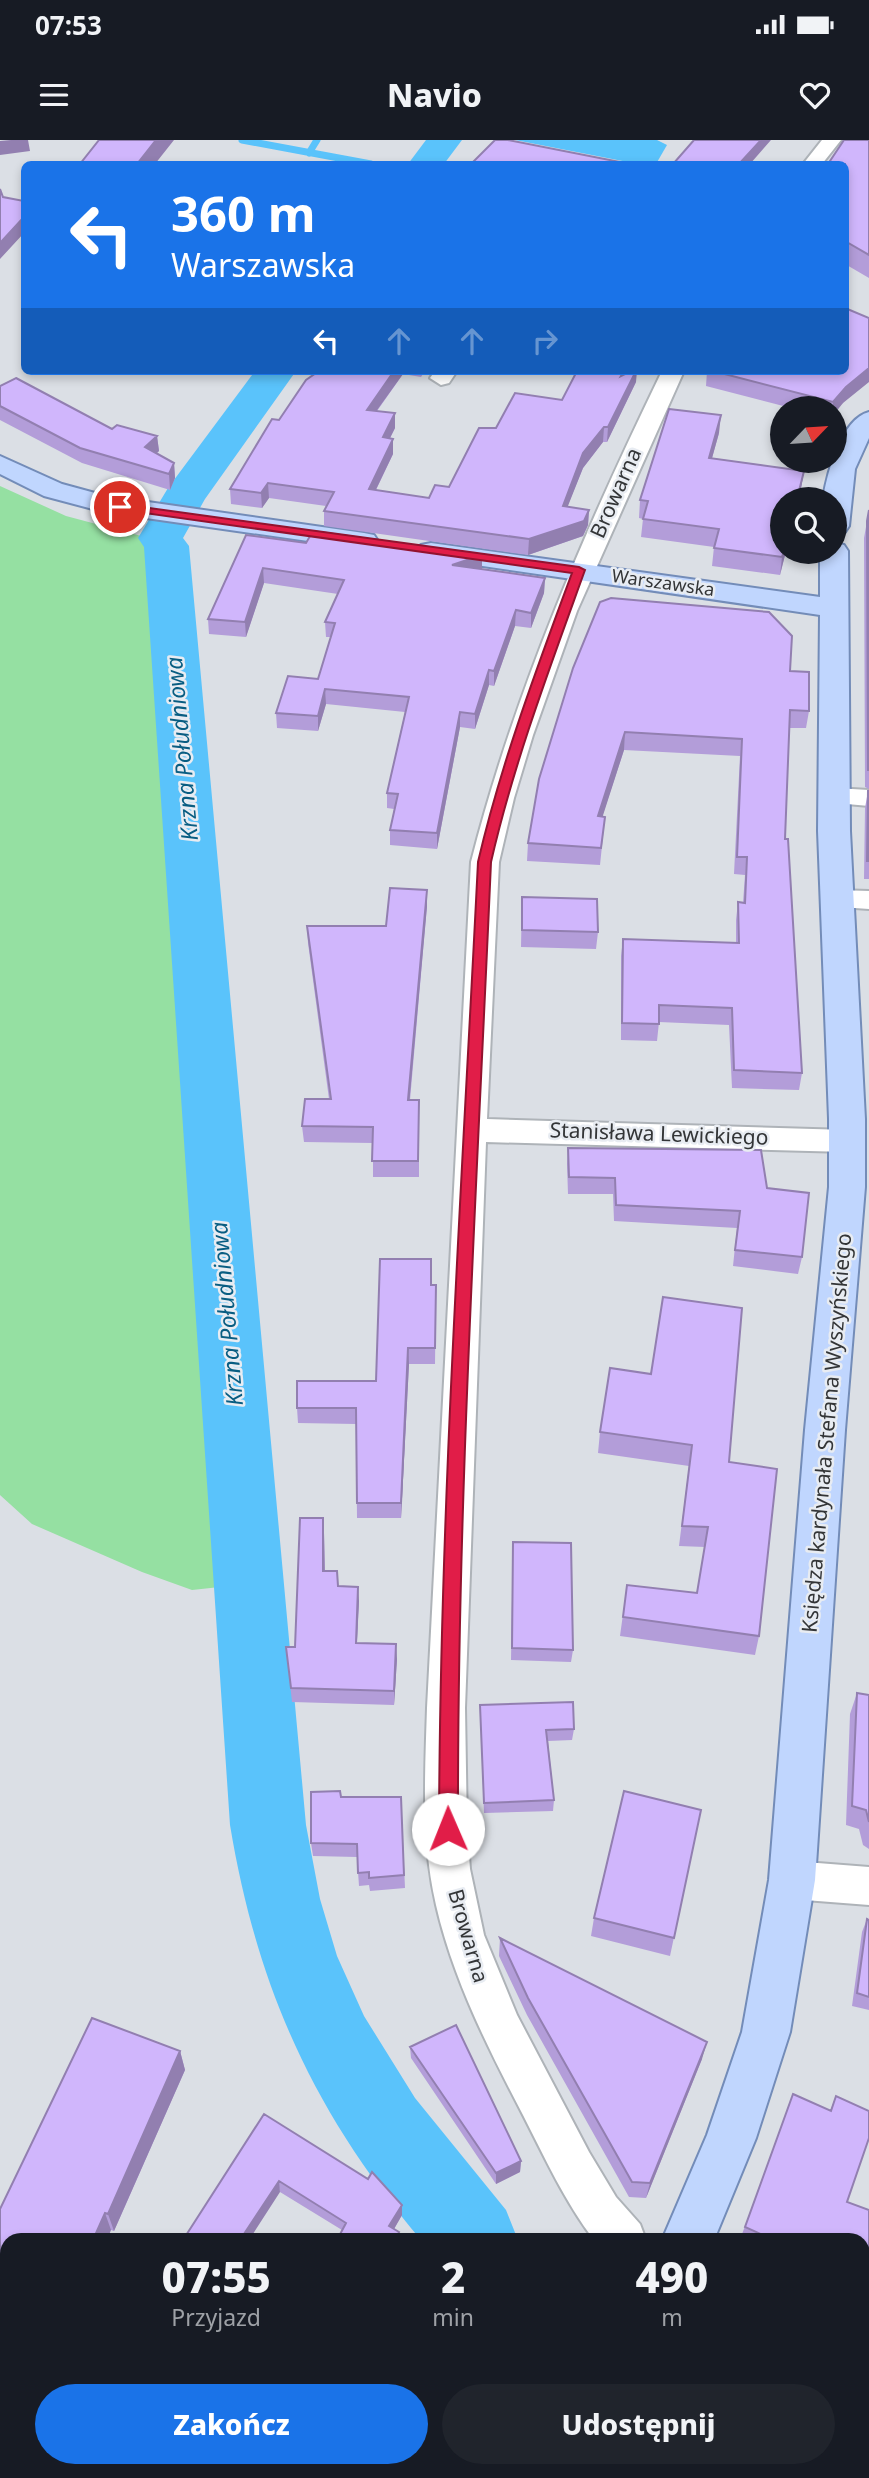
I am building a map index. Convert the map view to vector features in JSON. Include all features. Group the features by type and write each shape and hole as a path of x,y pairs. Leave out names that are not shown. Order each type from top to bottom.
{"main road":[{"path":"838,487 839,475 864,434"},
{"name":"Warszawska","path":"0,464 64,493 148,512 579,570 834,608"},
{"name":"Księdza kardynała Stefana Wyszyńskiego","path":"691,2233 732,2138 766,2032 792,1880 825,1430 855,1126 836,899 834,564"}],"street":[{"path":"814,161 832,140"},
{"name":"Browarna","path":"617,2233 600,2216 484,1991 463,1930 450,1871 447,1809 449,1690 485,862 496,812 523,725 579,570 671,375"},
{"path":"835,796 869,797"},
{"path":"836,899 869,900"},
{"name":"Stanisława Lewickiego","path":"472,1119 855,1126"},
{"path":"792,1880 869,1886"}],"green space":[{"path":"0,486 66,516 145,537 211,1309 229,1586 192,1590 142,1572 32,1524 0,1495"}],"water":[{"path":"515,140 657,140 667,145 658,161 623,161"}],"building":[{"path":"99,140 156,140 139,161 82,161"},
{"path":"495,140 508,140 615,161 474,161"},
{"path":"694,140 761,140 742,161 676,161"},
{"path":"844,140 869,140 869,255 849,243 849,161 830,161"},
{"path":"0,189 3,197 21,200 21,220 0,243"},
{"path":"849,310 869,318 869,368 838,396 810,396 728,375 849,375"},
{"path":"313,375 391,375 367,410 395,413 383,437 393,439 369,489 429,498 435,485 449,487 479,428 496,428 515,393 562,400 575,375 634,375 608,427 604,427 583,453 563,506 589,510 584,521 529,539 324,511 334,492 268,483 261,493 230,489 272,419 279,420 306,380"},
{"path":"16,378 112,429 117,425 157,436 145,447 174,463 169,474 80,448 0,406 0,386"},
{"path":"669,409 721,415 709,458 770,466 770,473 804,473 800,487 770,487 770,555 714,548 719,529 643,519 648,501 640,500"},
{"path":"869,510 869,770 868,770 867,521"},
{"path":"313,531 482,555 452,565 545,578 531,613 516,610 494,671 489,670 475,714 460,712 437,833 390,830 398,794 387,793 409,697 325,689 318,716 276,713 288,676 318,679 335,623 325,622 344,580 263,568 245,622 208,619 246,535 306,543"},
{"path":"611,598 769,612 792,636 790,671 809,672 809,711 790,710 785,839 788,839 802,1073 734,1070 732,1008 659,1005 659,1024 622,1023 623,939 739,943 738,902 745,903 747,857 737,857 742,739 625,732 598,816 605,817 601,848 528,843 539,779 573,668 600,602"},
{"path":"868,791 869,861 867,861"},
{"path":"390,888 427,890 408,1100 419,1100 418,1161 372,1161 373,1127 302,1126 305,1099 331,1099 307,926 386,926"},
{"path":"522,897 597,899 598,932 522,930"},
{"path":"568,1148 761,1150 767,1188 809,1193 802,1257 735,1250 740,1211 616,1205 615,1178 569,1177"},
{"path":"380,1259 431,1259 431,1285 436,1285 435,1348 408,1348 401,1503 357,1503 356,1408 297,1408 297,1381 376,1381"},
{"path":"663,1297 742,1308 729,1462 777,1469 759,1636 623,1617 627,1585 697,1593 708,1527 682,1526 692,1445 600,1432 610,1368 651,1374"},
{"path":"300,1518 323,1518 323,1571 337,1571 338,1586 358,1587 356,1643 396,1644 394,1691 291,1688 286,1647 295,1647"},
{"path":"513,1542 571,1543 573,1650 512,1648"},
{"path":"857,1693 869,1695 869,1822 866,1810 852,1806"},
{"path":"573,1702 574,1729 546,1730 554,1800 484,1803 480,1705"},
{"path":"340,1791 341,1797 401,1797 404,1875 369,1878 369,1872 358,1873 357,1844 311,1843 311,1792"},
{"path":"624,1791 701,1810 674,1938 594,1918"},
{"path":"867,1919 869,1920 869,1997 857,1993"},
{"path":"500,1938 707,2042 650,2183 632,2182 528,1998"},
{"path":"92,2018 180,2051 108,2214 105,2213 96,2233 0,2233 0,2209"},
{"path":"456,2025 521,2161 496,2173 410,2047"},
{"path":"793,2094 831,2111 836,2096 869,2111 869,2138 847,2202 869,2210 869,2233 758,2233 745,2227"},
{"path":"264,2114 368,2179 372,2172 402,2205 389,2226 398,2233 341,2233 346,2223 279,2181 245,2233 188,2233"}],"waterway":[{"path":"242,140 309,153"},
{"path":"309,153 317,140"},
{"name":"Krzna Południowa","path":"428,161 444,140"},
{"path":"309,153 355,161"},
{"name":"Krzna Południowa","path":"273,375 184,497 160,538 166,546 268,1825 282,1899 298,1956 315,2001 336,2044 386,2127 414,2166 470,2233"}],"route":[{"path":"120,507 579,570 523,725 496,812 485,862 455,1472 448,1703 448,1829"}]}
